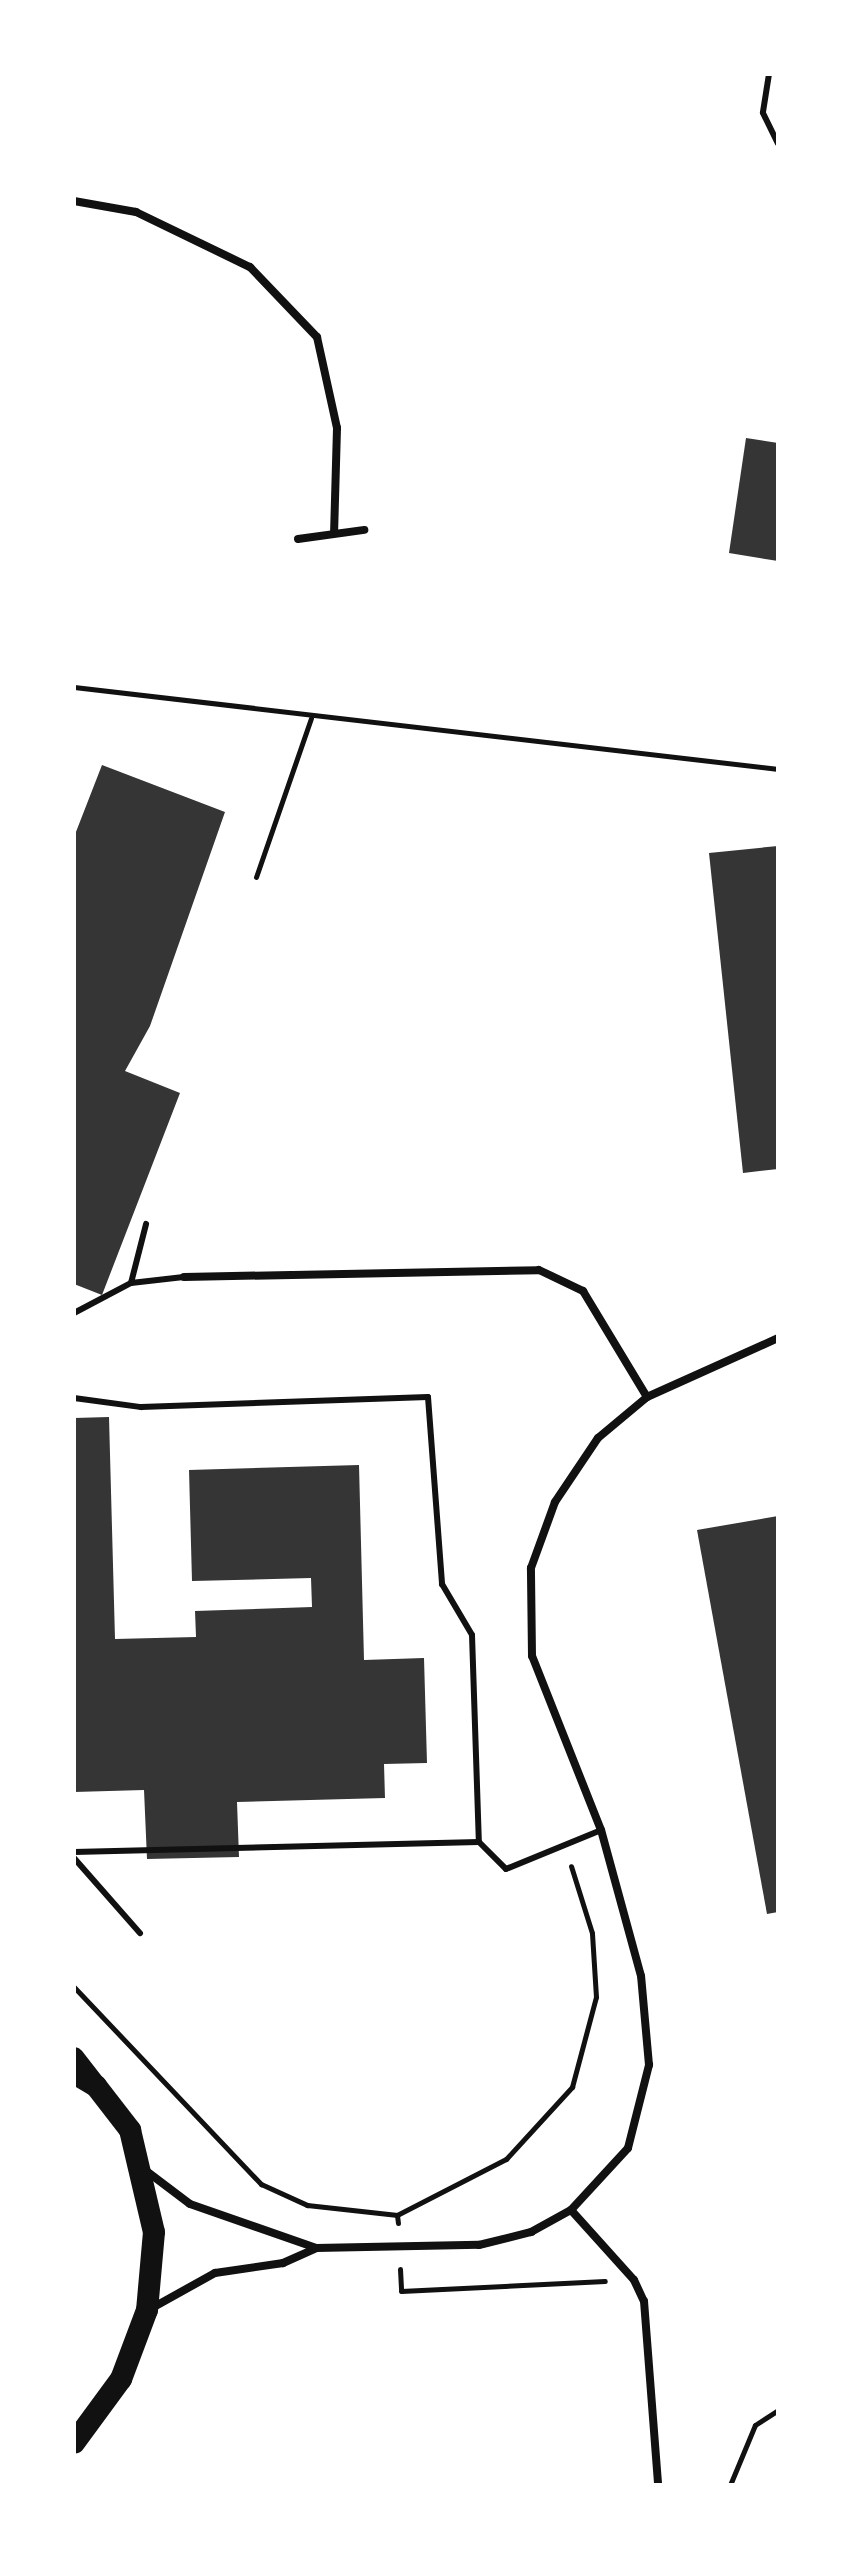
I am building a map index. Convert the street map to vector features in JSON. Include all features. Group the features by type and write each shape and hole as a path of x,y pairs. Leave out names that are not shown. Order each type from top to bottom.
{"highway":[{"path":"74,2073 96,2086 130,2130 154,2232 147,2310 121,2379 74,2443"}],"main road":[{"path":"74,2057 96,2086"}],"street":[{"path":"74,201 136,212 250,267 317,337 337,428 334,533"},
{"path":"298,539 364,530"},
{"path":"184,1277 539,1270 583,1291 647,1397"},
{"path":"147,2310 215,2273 283,2263 316,2248 400,2249 503,2240 571,2210 628,2148 649,2065 641,1976 601,1830 532,1656 531,1568 541,1533 582,1455 647,1397 778,1338"},
{"path":"141,2167 190,2204 280,2229 316,2248"},
{"path":"571,2210 634,2280 651,2331 658,2485"}],"lane":[{"path":"769,74 763,113 778,144"},
{"path":"131,1283 146,1224"},
{"path":"74,1313 131,1283 184,1277"},
{"path":"74,1398 141,1407 428,1397 442,1584 472,1635 479,1842 506,1869 562,1843 601,1830"},
{"path":"74,1852 479,1842"},
{"path":"74,1858 140,1933"}],"path":[{"path":"74,687 311,718 778,769"},
{"path":"256,877 311,718"},
{"path":"74,1987 261,2184 307,2205 397,2215 506,2159 572,2087 595,2015 594,1951 562,1843"},
{"path":"397,2215 401,2291 634,2280"},
{"path":"730,2485 755,2425 778,2410"}],"building":[{"path":"746,438 778,443 778,561 729,553"},
{"path":"102,765 225,812 150,1026 125,1071 180,1093 102,1295 74,1284 74,837"},
{"path":"778,846 778,1169 743,1173 709,853"},
{"path":"109,1417 115,1639 196,1637 195,1611 312,1607 311,1578 192,1581 189,1470 359,1465 364,1660 424,1658 427,1763 384,1764 385,1798 237,1802 239,1857 147,1859 144,1790 74,1792 74,1418"},
{"path":"778,1516 778,1912 767,1914 697,1530"}]}
